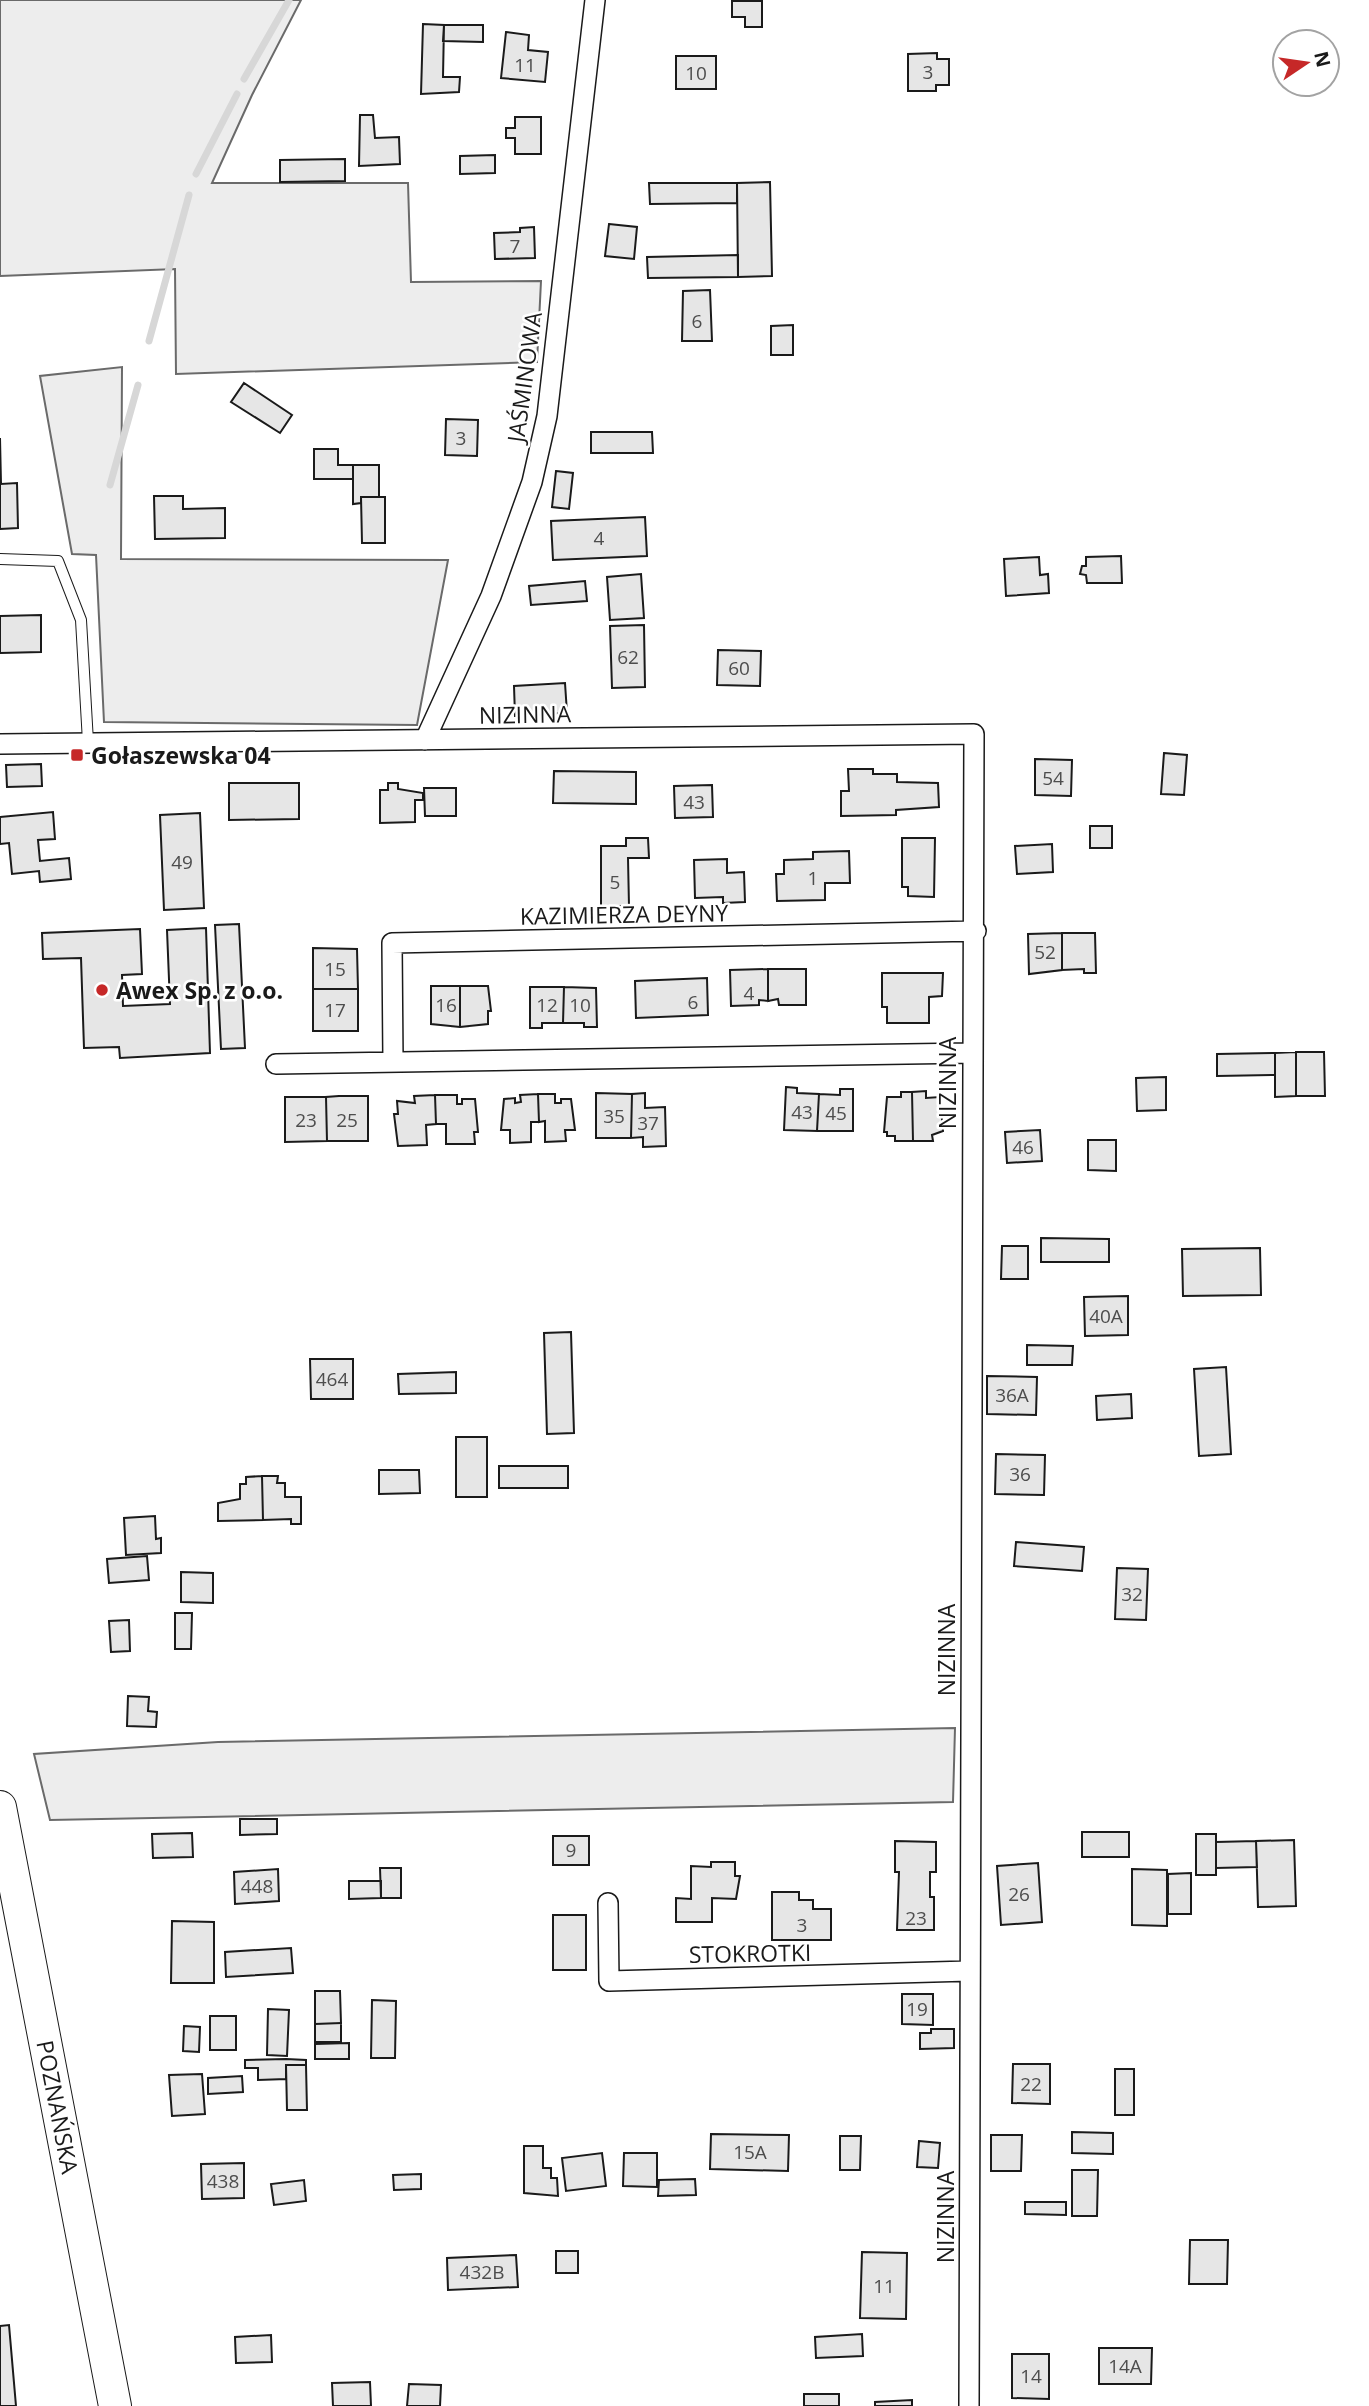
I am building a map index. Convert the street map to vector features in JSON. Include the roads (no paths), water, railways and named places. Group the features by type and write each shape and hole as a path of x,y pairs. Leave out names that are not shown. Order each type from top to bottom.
{"main road":[{"name":"POZNAŃSKA","path":"0,1807 115,2406"}],"street":[{"name":"JAŚMINOWA","path":"425,740 491,596 532,482 547,416 595,0"},
{"name":"NIZINNA","path":"0,744 974,734 976,931 971,1053 969,2406"},
{"name":"KAZIMIERZA DEYNY","path":"393,1062 392,943 976,931"},
{"path":"276,1064 971,1053"},
{"name":"STOKROTKI","path":"608,1903 609,1981 970,1971"}],"lane":[{"path":"0,559 58,561 81,620 88,742"}],"waterway":[{"path":"244,79 289,0"},
{"path":"196,174 237,94"},
{"path":"149,341 189,195"},
{"path":"110,485 138,385"}],"place":[{"name":"Gołaszewska 04","path":"77,755"},
{"name":"Awex Sp. z o.o.","path":"102,990"}]}
